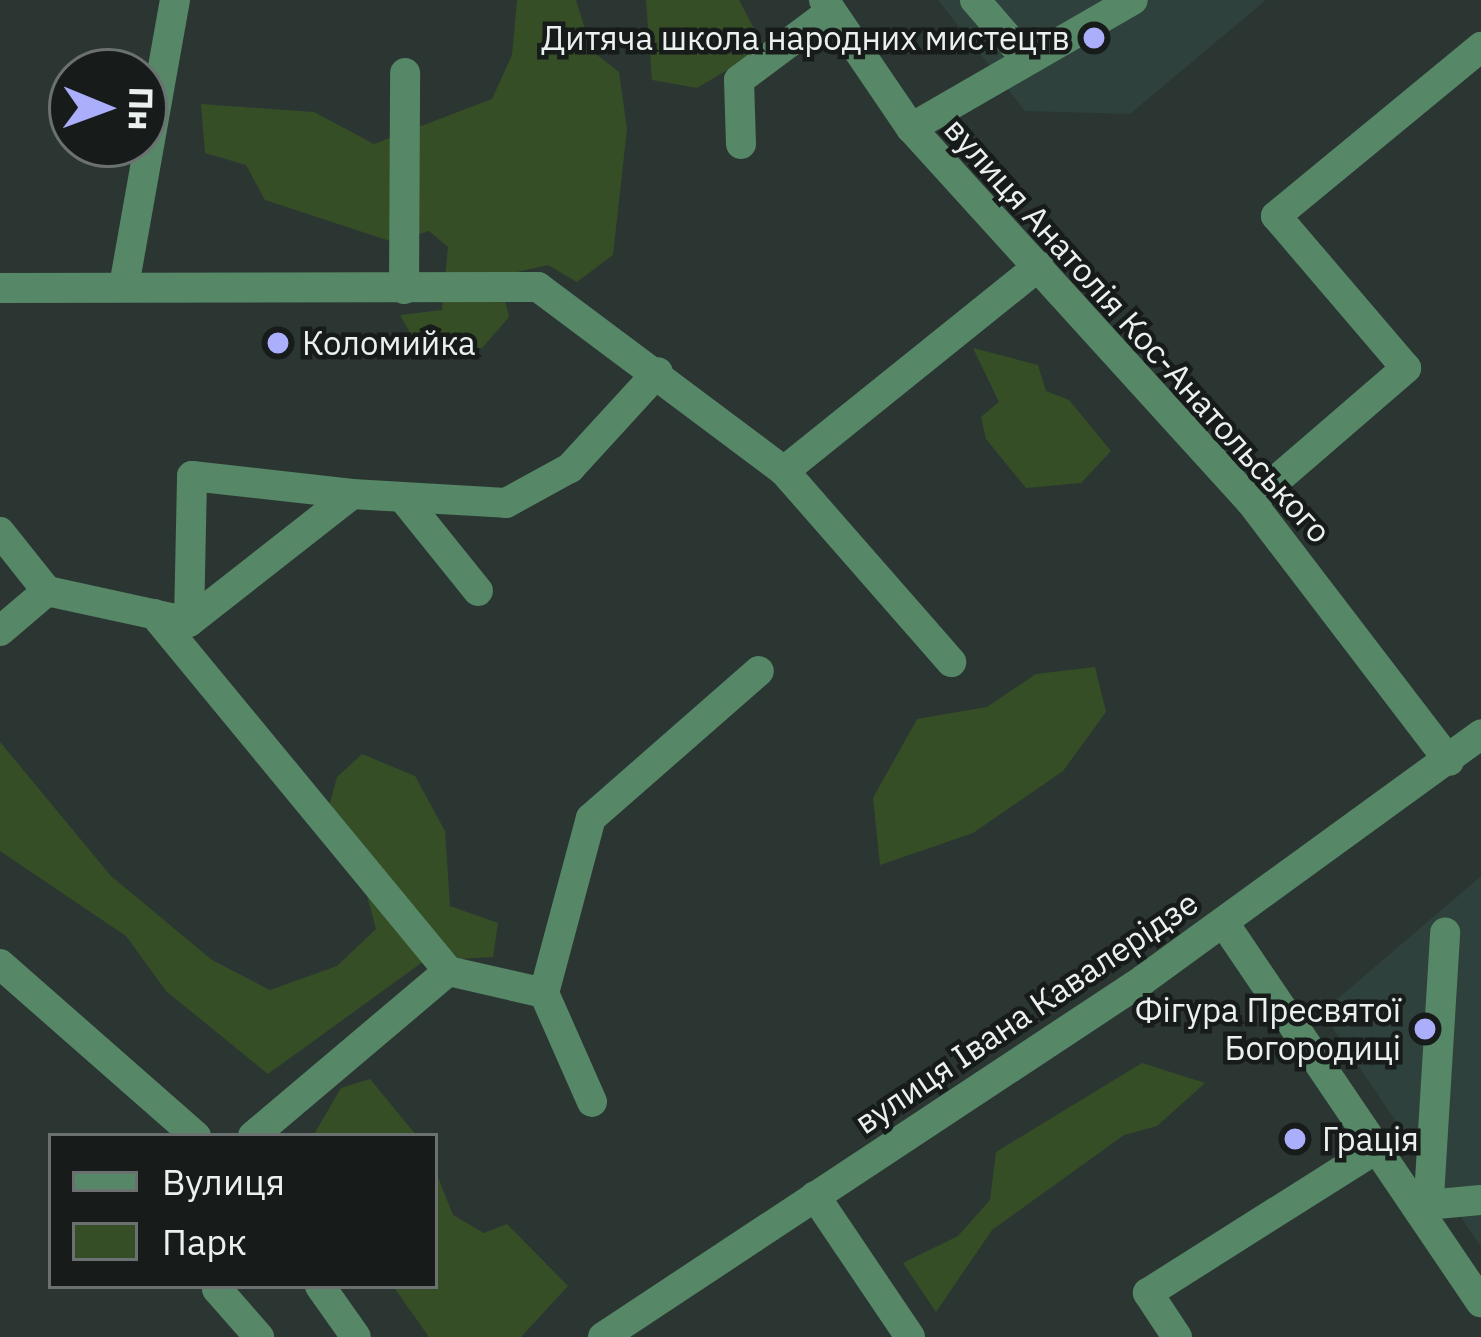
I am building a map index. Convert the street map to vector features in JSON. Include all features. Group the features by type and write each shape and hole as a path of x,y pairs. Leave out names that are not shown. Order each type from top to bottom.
{"street":[{"path":"124,286 175,0"},
{"path":"975,0 1027,60"},
{"path":"911,128 1131,1"},
{"path":"741,144 739,80 826,7"},
{"name":"вулиця Анатолія Кос-Анатольського","path":"826,7 911,128 1251,502 1449,761"},
{"path":"1251,502 1406,368 1276,216 1481,46"},
{"path":"404,289 405,73"},
{"path":"784,471 1039,266"},
{"path":"0,288 538,287 658,372 784,471 951,662"},
{"path":"189,622 192,476 404,499 506,503 570,468 658,372"},
{"path":"189,622 352,494"},
{"path":"404,499 478,591"},
{"path":"0,532 47,591 189,622"},
{"path":"0,631 47,591"},
{"path":"154,614 448,971 544,993"},
{"path":"592,1102 544,993 591,818 759,670"},
{"name":"вулиця Івана Кавалерідзе","path":"603,1337 1224,923 1481,734"},
{"path":"1224,923 1376,1149 1422,1202 1481,1302"},
{"path":"1422,1202 1445,932"},
{"path":"0,964 193,1133"},
{"path":"257,1133 448,971"},
{"path":"1177,1337 1148,1293 1376,1149"},
{"path":"815,1196 910,1337"},
{"path":"1422,1202 1481,1200"},
{"path":"217,1289 259,1337"},
{"path":"322,1289 356,1337"}],"shaded area":[{"name":"Дитяча школа народних мистецтв","path":"938,0 1266,0 1130,114 1025,111"},
{"path":"1481,876 1481,1247 1322,1012"}],"green space":[{"path":"517,0 576,0 592,51 619,72 627,129 613,255 577,282 548,265 499,276 509,317 482,348 417,345 400,315 442,310 448,247 429,231 393,242 265,200 246,165 205,153 201,104 314,112 374,144 492,99 512,55"},
{"path":"646,0 739,0 764,48 697,88 652,80"},
{"path":"973,348 1038,365 1046,391 1069,400 1111,451 1081,483 1026,488 986,439 981,417 999,402"},
{"path":"1095,667 1106,712 1063,771 973,833 880,865 873,798 917,719 987,707 1036,674"},
{"path":"0,742 111,876 212,960 270,990 337,966 376,929 365,888 324,826 337,777 362,754 415,776 445,831 450,906 498,923 493,957 424,961 268,1074 166,991 126,936 0,851"},
{"path":"1142,1063 1205,1083 1157,1126 1124,1135 992,1230 936,1312 903,1263 958,1236 990,1200 996,1152"},
{"path":"370,1079 415,1133 315,1133 341,1088"},
{"path":"438,1178 453,1215 484,1233 507,1224 568,1286 521,1337 429,1337 395,1289 438,1289"}],"place":[{"name":"Дитяча школа народних мистецтв","path":"1094,38"},
{"name":"Коломийка","path":"278,343"},
{"name":"Фігура Пресвятої Богородиці","path":"1425,1029"},
{"name":"Грація","path":"1295,1139"}]}
